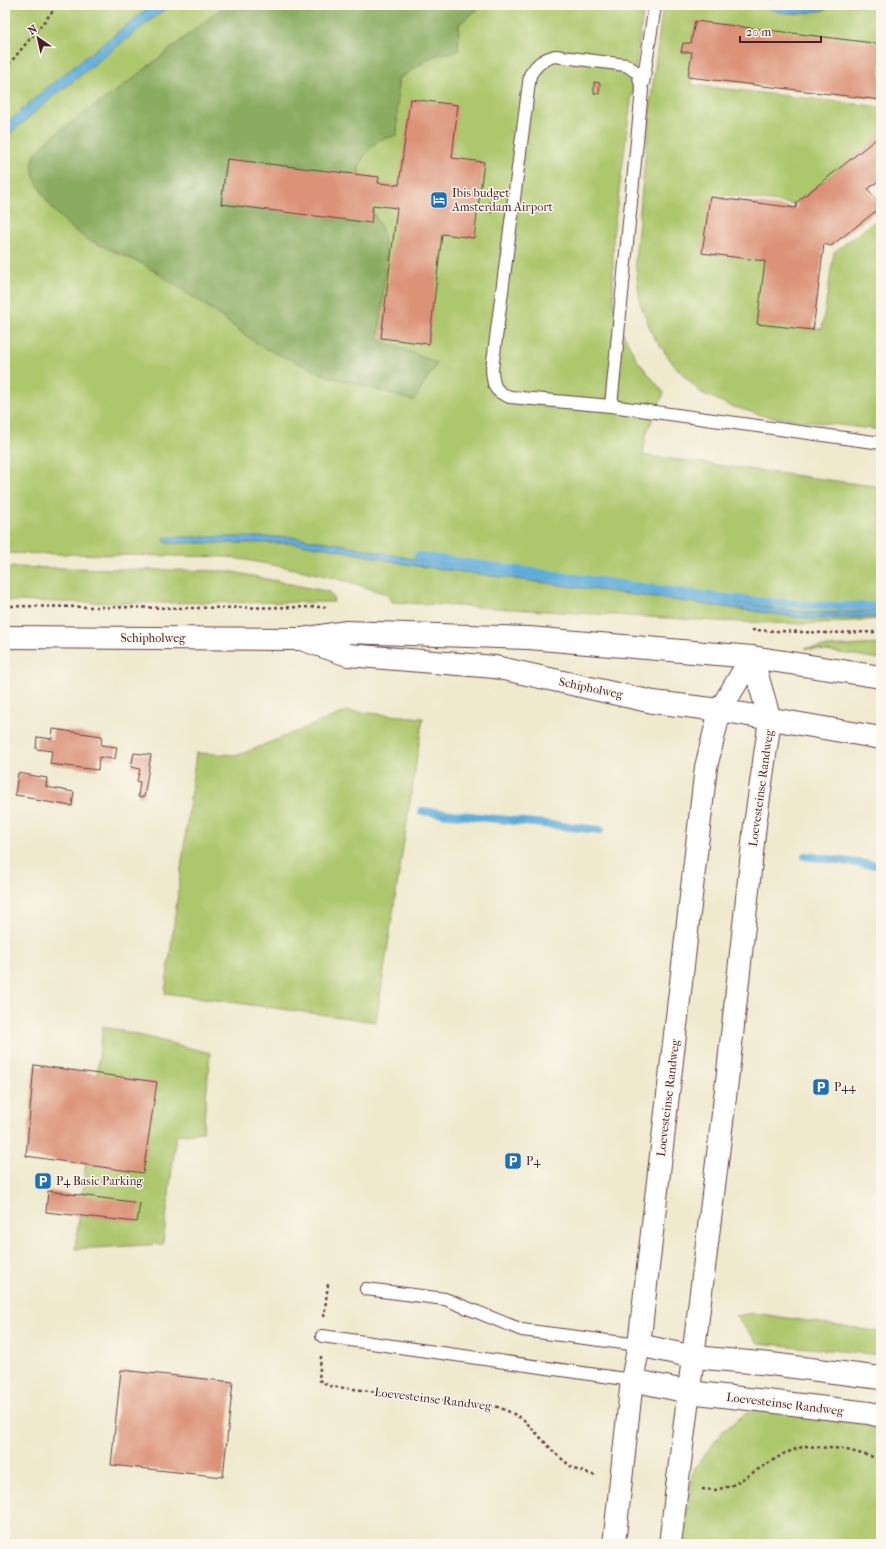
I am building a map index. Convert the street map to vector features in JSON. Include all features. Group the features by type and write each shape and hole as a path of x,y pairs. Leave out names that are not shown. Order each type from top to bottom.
{"street":[{"name":"Schipholweg","path":"5,637 301,639 345,632 529,638 752,657 881,677"},
{"name":"Schipholweg","path":"301,639 348,655 495,667 653,702 720,710 770,720 881,738"},
{"name":"Loevesteinse Randweg","path":"614,1544 632,1380 639,1345 706,767 720,710 752,657"},
{"name":"Loevesteinse Randweg","path":"670,1544 727,1081 755,825 770,720 752,657"},
{"path":"639,1345 694,1356 881,1378"},
{"name":"Loevesteinse Randweg","path":"632,1380 689,1392 869,1413 881,1416"}],"lane":[{"path":"611,406 642,90 655,5"},
{"path":"642,90 638,73 626,66 555,56 544,59 535,66 530,75 492,370 496,389 501,394 510,397 611,406 881,443"},
{"path":"366,1290 445,1299 522,1330 639,1345"},
{"path":"322,1336 632,1380"}],"path":[{"path":"5,69 58,5"},
{"name":"Loevesteinse Randweg","path":"328,1284 319,1380 329,1386 498,1407 524,1420 556,1454 574,1469 598,1476 622,1479"},
{"path":"678,1486 715,1490 731,1486 785,1453 805,1446 843,1449 881,1459"}],"green space":[{"path":"5,5 226,5 122,87 55,134 43,195 56,213 73,229 89,240 145,265 204,304 245,335 330,377 355,383 378,339 386,257 382,230 362,189 359,168 365,154 379,140 397,135 398,79 433,56 458,51 459,24 483,5 644,5 613,235 614,304 622,331 637,360 664,393 646,434 643,455 881,487 881,619 804,624 716,621 392,602 386,594 346,581 300,570 229,557 5,553"},
{"path":"226,5 483,5 459,24 458,51 433,56 398,79 397,135 379,140 365,154 359,168 362,189 382,230 386,257 378,339 437,363 414,401 330,377 262,347 204,304 145,265 89,240 73,229 56,213 43,195 34,177 32,164 36,152 55,134 122,87"},
{"path":"663,5 763,5 772,10 821,11 836,5 881,5 881,54 697,35 692,85 881,107 881,139 793,204 725,195 718,249 775,257 766,321 822,329 834,252 881,217 881,430 764,416 728,405 700,392 674,365 653,336 640,303 635,261 651,98"},
{"path":"5,567 228,571 329,592 334,602 117,603 5,601"},
{"path":"881,644 881,659 805,648"},
{"path":"347,711 423,718 376,1022 165,993 196,753 239,755"},
{"path":"103,1026 210,1053 203,1132 176,1135 163,1244 75,1249"},
{"path":"754,1313 881,1332 881,1355 758,1343 735,1316"},
{"path":"764,1408 881,1427 881,1544 683,1544 693,1470 723,1431 745,1414"}],"water":[{"path":"152,5 170,5 50,99 5,138 5,125 43,91"},
{"path":"763,5 836,5 818,11 790,13 780,12"},
{"path":"165,537 291,537 340,544 412,559 812,613 881,611 881,617 812,619 411,565 339,550 291,543 165,543"}],"building":[{"path":"695,21 881,44 881,100 688,77 692,52 681,52 683,43 691,43"},
{"path":"594,82 600,83 599,94 594,93"},
{"path":"410,99 458,105 452,158 484,162 474,238 442,234 429,344 381,338 397,208 373,205 371,223 221,204 227,159 379,177 378,183 399,185"},
{"path":"881,135 881,179 868,189 881,207 831,246 824,244 813,330 757,324 765,261 702,253 710,197 796,208 797,202"},
{"path":"53,729 102,736 101,745 117,747 115,759 99,757 98,770 50,764 52,751 36,749 37,737 52,739"},
{"path":"134,753 151,755 144,797 138,797 140,782 137,781 140,769 131,767"},
{"path":"18,773 47,778 46,787 74,792 72,806 15,795"},
{"path":"34,1065 157,1082 143,1173 26,1156"},
{"path":"48,1191 140,1203 137,1222 46,1212"},
{"path":"121,1370 233,1382 223,1477 111,1465"}],"waterway":[{"path":"418,556 726,598 819,605 881,606"},
{"path":"422,811 600,830"},
{"path":"805,856 881,866"}],"place":[{"name":"Ibis budget Amsterdam Airport","path":"439,200"},
{"name":"P44","path":"821,1087"},
{"name":"P4","path":"513,1161"},
{"name":"P4 Basic Parking","path":"43,1181"}]}
